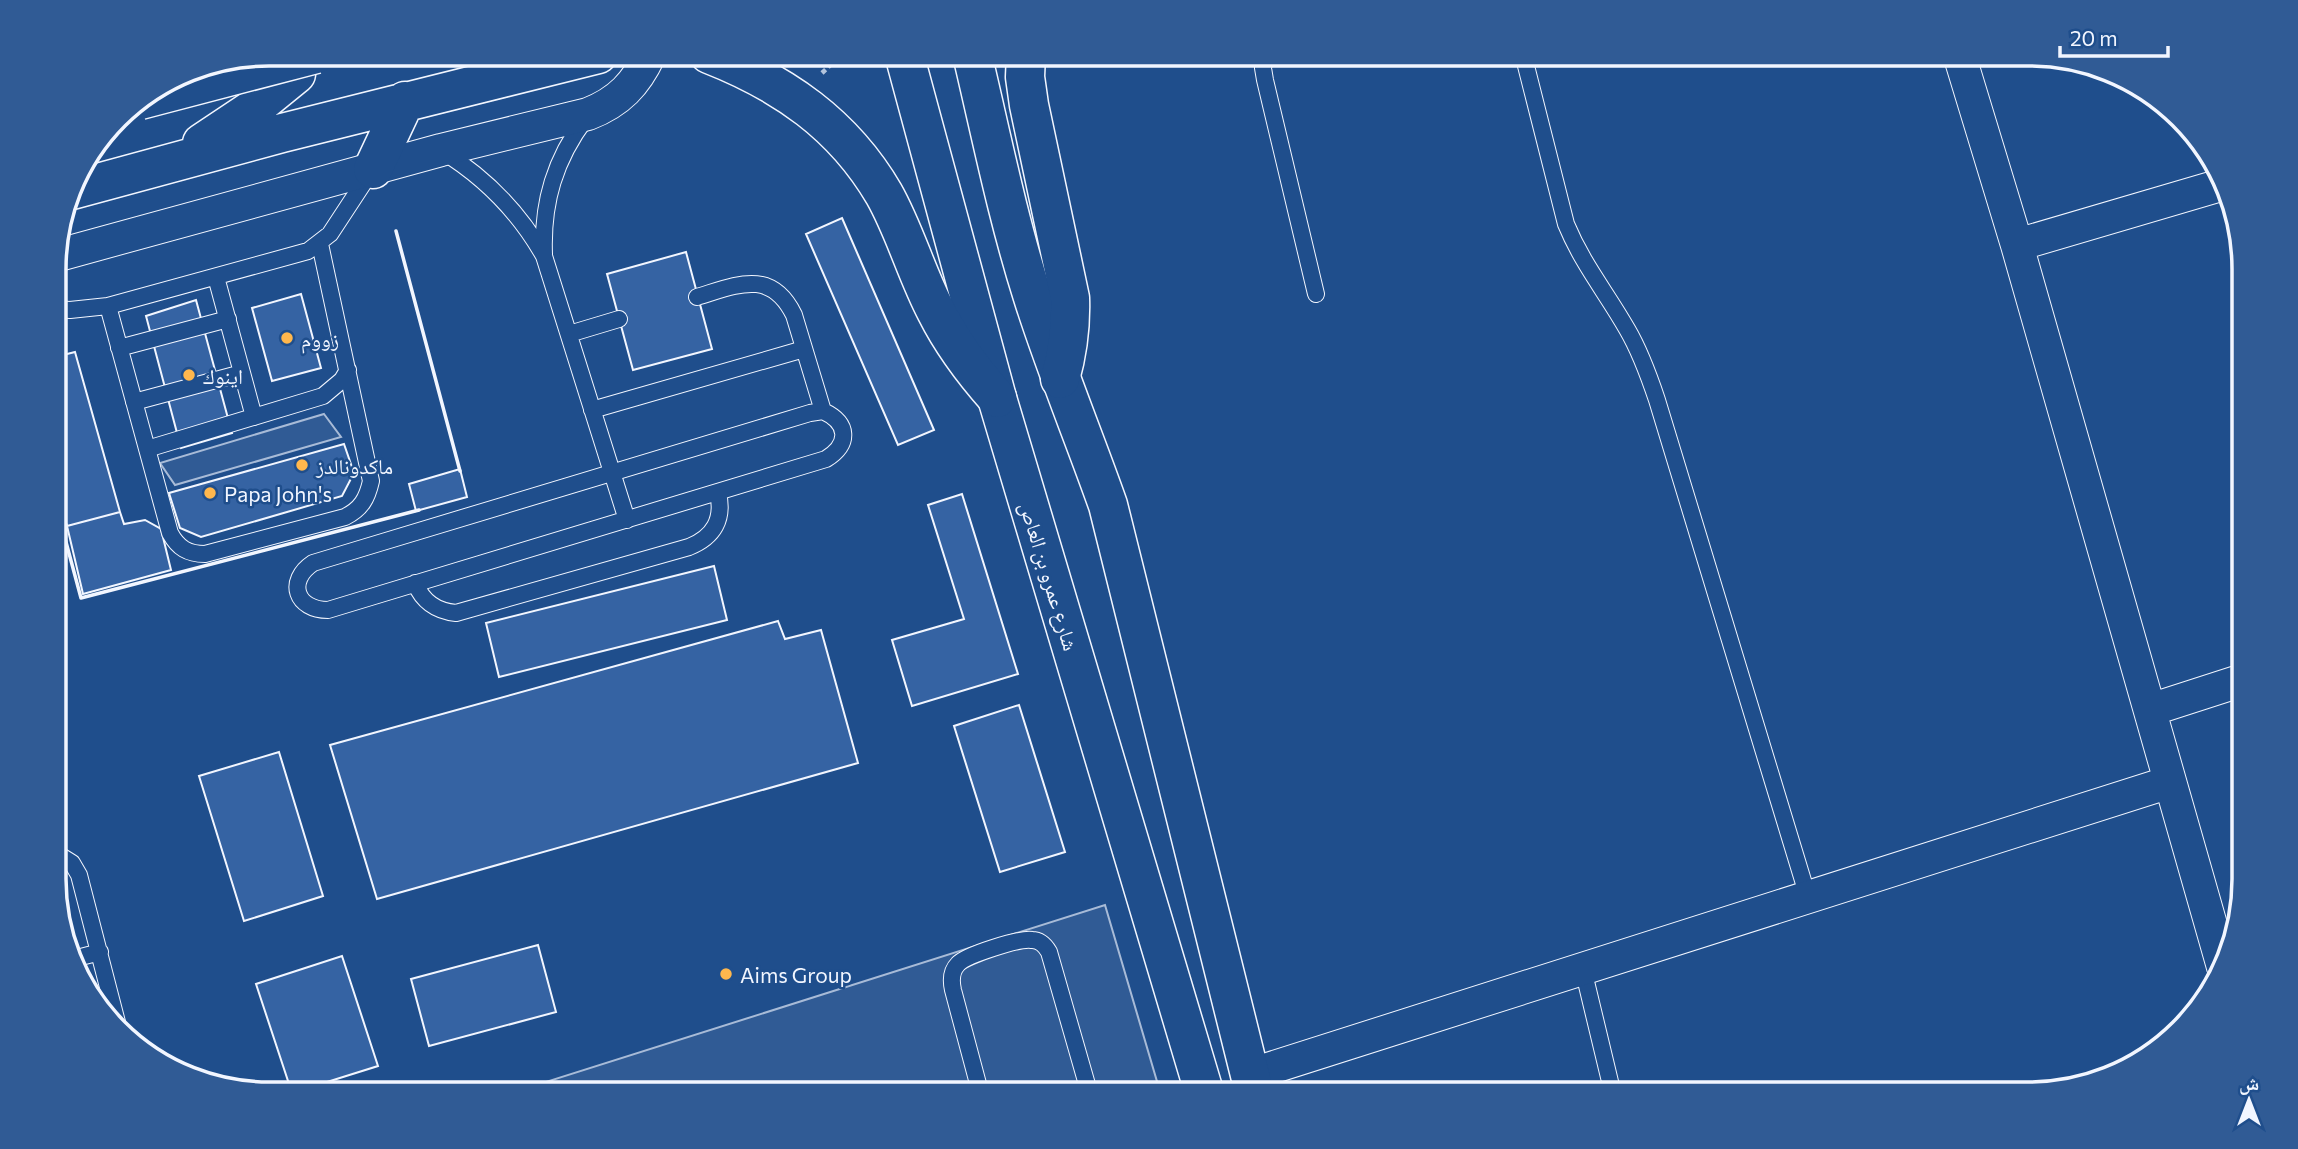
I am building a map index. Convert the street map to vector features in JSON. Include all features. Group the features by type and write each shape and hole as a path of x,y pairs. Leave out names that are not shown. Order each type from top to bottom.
{"main road":[{"path":"168,94 292,67"},
{"path":"160,166 253,109 302,67"},
{"path":"85,187 405,101 545,67"},
{"path":"742,67 796,97 826,122 858,156 885,195 948,334 979,378 997,398"},
{"name":"شارع عمرو بن العاص","path":"907,67 997,398 1201,1082"},
{"path":"975,67 1031,291 1060,379 1085,438 1115,531 1251,1082"},
{"path":"1025,67 1029,105 1070,298 1067,353 1060,379"},
{"path":"373,169 405,101"}],"street":[{"path":"1963,66 2017,245 2219,951"},
{"path":"67,253 441,150 588,114 620,98 644,67"},
{"path":"2017,245 2214,188"},
{"path":"2150,710 2232,684"},
{"path":"1261,1082 1583,969 2171,782"}],"lane":[{"path":"1263,66 1316,294"},
{"path":"1526,66 1566,224 1592,276 1629,331 1657,400 1808,897"},
{"path":"544,256 545,218 552,181 561,157 588,114"},
{"path":"441,150 462,163 500,196 532,234 544,256 627,520"},
{"path":"67,310 108,306 296,256 320,244 330,234 373,169"},
{"path":"108,306 170,533 180,547 188,552 205,554 345,517 355,512 363,503 371,481 320,244"},
{"path":"216,278 254,417"},
{"path":"698,297 753,283 766,285 778,292 788,303 823,411"},
{"path":"119,348 228,319"},
{"path":"569,334 619,319"},
{"path":"592,410 804,349"},
{"path":"147,449 323,396 342,380 348,370"},
{"path":"134,402 242,373"},
{"path":"823,411 835,417 842,428 844,441 838,452 826,459 328,610 316,610 304,604 298,594 297,581 303,570 313,563 612,471 823,411"},
{"path":"415,583 421,596 430,605 443,612 456,613 689,547 702,542 713,532 719,520 721,506 718,493"},
{"path":"66,859 72,863 79,875 114,1010"},
{"path":"974,1082 952,975 959,962 966,958 1028,939 1041,942 1049,952 1086,1082"},
{"path":"82,957 100,952"},
{"path":"1583,969 1610,1082"}],"shaded area":[{"path":"324,414 341,437 175,485 160,463"},
{"path":"1105,905 1157,1082 546,1082"}],"building":[{"path":"842,218 934,430 898,445 806,234"},
{"path":"686,252 712,349 633,370 607,274"},
{"name":"زووم","path":"301,294 321,368 272,381 252,308"},
{"name":"اينوك","path":"196,300 232,433 181,448 146,316"},
{"path":"75,352 120,512 67,526 67,525 67,354"},
{"path":"344,444 354,473 342,496 201,537 180,528 169,493"},
{"path":"460,469 467,497 416,511 409,484"},
{"path":"962,494 1018,674 912,706 892,640 964,619 928,505"},
{"path":"120,512 124,524 145,520 161,529 171,570 83,594 67,526"},
{"path":"714,566 727,620 499,677 486,623"},
{"path":"778,621 785,639 821,630 858,763 377,899 330,745"},
{"path":"1019,705 1065,852 1000,872 954,726"},
{"path":"279,752 323,896 244,921 199,776"},
{"path":"538,945 556,1012 429,1046 411,979"},
{"path":"342,956 378,1066 327,1082 288,1082 256,984"}],"wall":[{"path":"396,231 460,471"},
{"path":"67,544 81,598 419,510"}],"place":[{"name":"زووم","path":"287,338"},
{"name":"اينوك","path":"189,375"},
{"name":"ماكدونالدز","path":"302,465"},
{"name":"Papa John's","path":"210,493"},
{"name":"Aims Group","path":"726,974"}]}
